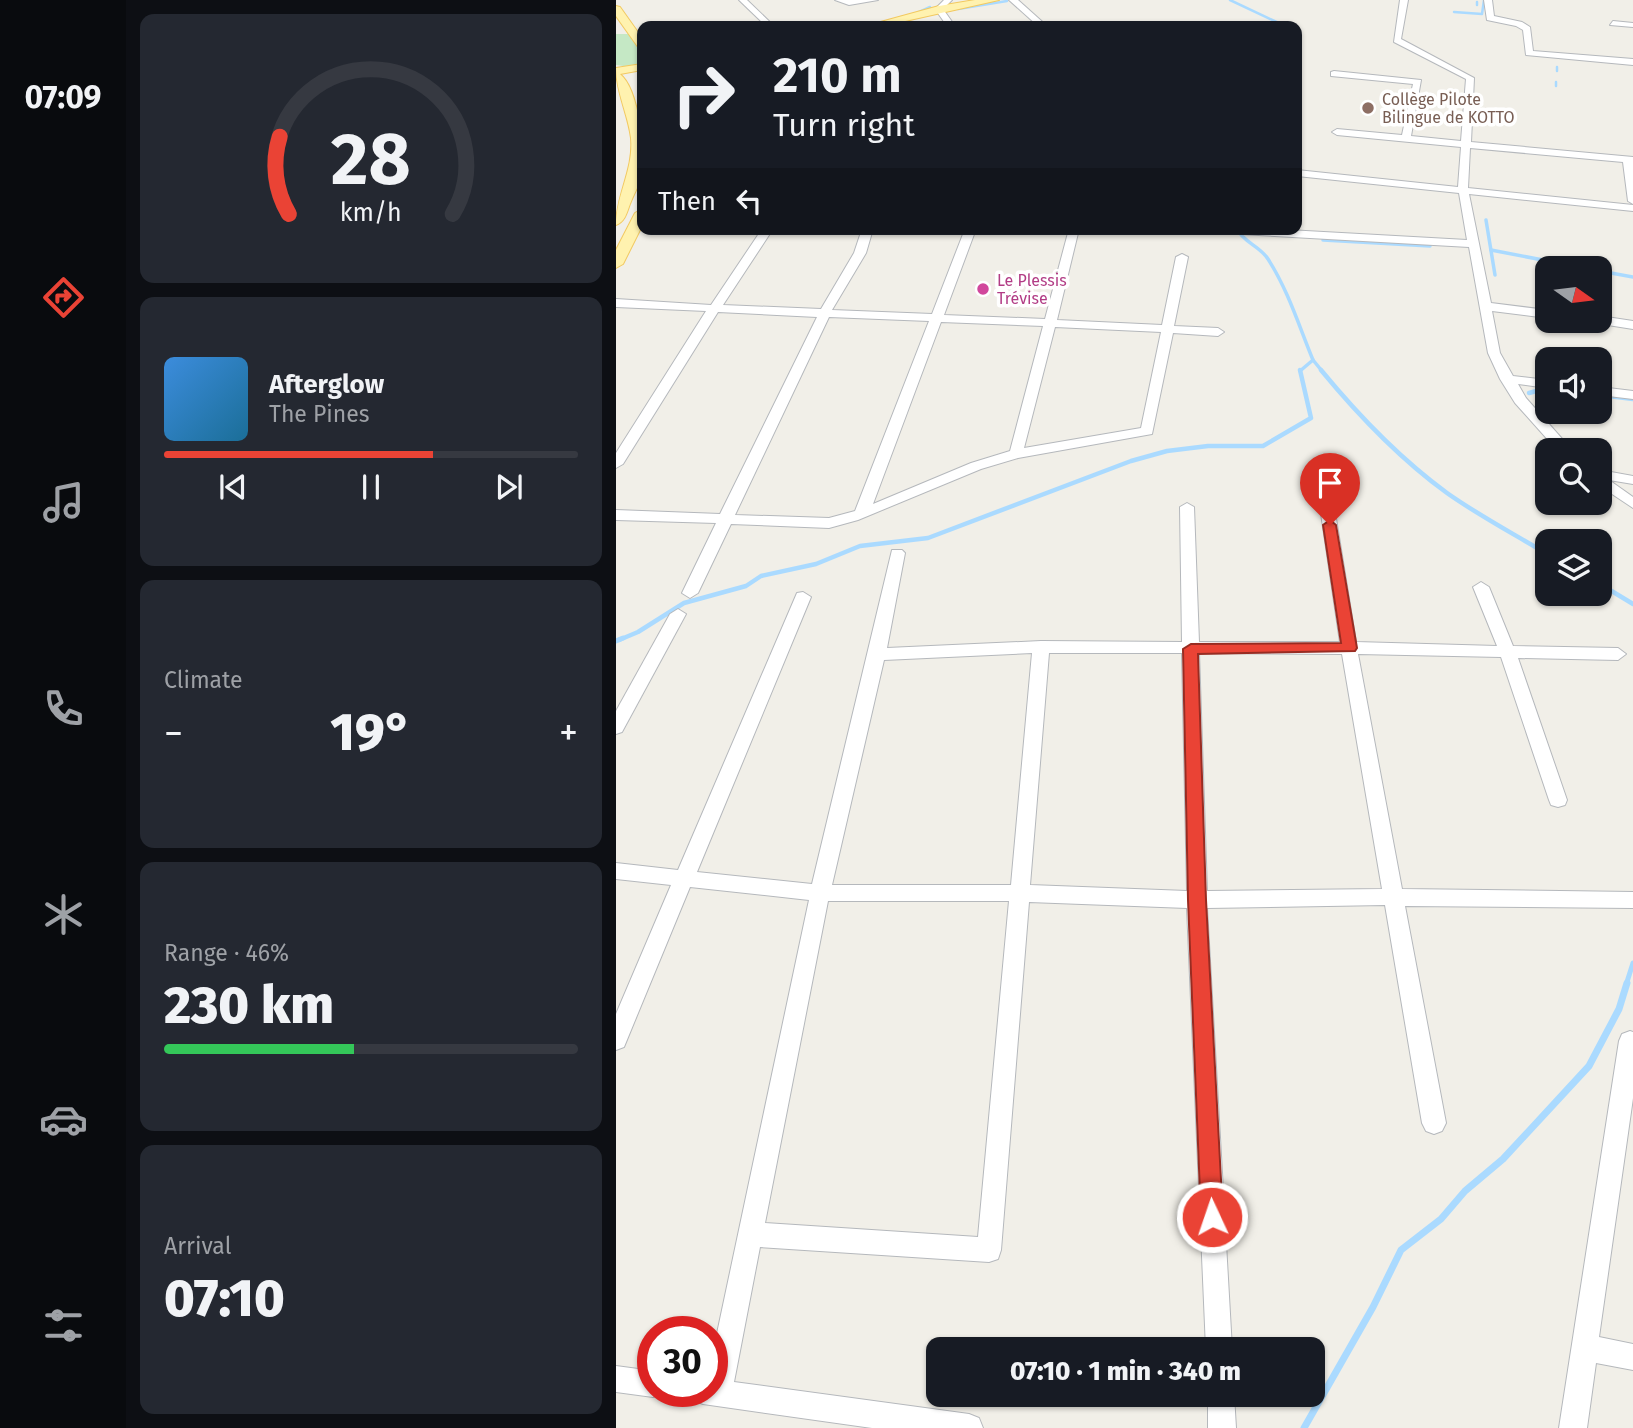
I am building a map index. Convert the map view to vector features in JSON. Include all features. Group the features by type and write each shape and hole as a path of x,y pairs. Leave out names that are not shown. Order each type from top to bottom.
{"main road":[{"path":"886,21 942,3 995,0"},
{"path":"617,12 637,38"},
{"path":"616,73 637,72"},
{"path":"616,73 622,81 637,135"},
{"path":"616,221 637,179"},
{"path":"616,264 637,223"}],"street":[{"path":"743,0 765,21"},
{"path":"839,0 849,3 874,0"},
{"path":"1013,0 1037,21"},
{"path":"1404,0 1397,40 1470,78 1463,188 1494,353 1520,400 1554,438"},
{"path":"1488,0 1490,18 1519,24 1527,29 1529,53 1633,62"},
{"path":"942,3 949,21"},
{"path":"1613,23 1633,24"},
{"path":"1334,74 1418,82 1406,138"},
{"path":"1337,132 1631,160 1633,201"},
{"path":"1302,173 1463,188 1633,208"},
{"path":"1302,234 1473,244"},
{"path":"616,464 764,235"},
{"path":"690,593 824,314 859,253 866,235"},
{"path":"862,512 969,235"},
{"path":"1016,454 1073,235"},
{"path":"616,515 829,523 976,466 1016,454 1147,431 1182,257"},
{"path":"616,303 937,319 1052,321 1218,332"},
{"path":"1484,306 1535,312"},
{"path":"1612,322 1633,324"},
{"path":"1506,379 1535,383"},
{"path":"1612,392 1633,395"},
{"path":"1612,476 1633,480"},
{"path":"1612,489 1633,505"},
{"path":"1326,500 1349,648 1434,1123"},
{"path":"1187,508 1197,900 1218,1337"},
{"path":"728,1321 750,1234 820,893 877,654 897,553"},
{"path":"1481,587 1508,653 1558,800"},
{"path":"616,1040 803,597"},
{"path":"616,727 678,614"},
{"path":"750,1234 989,1250 1041,647"},
{"path":"877,654 1041,647 1349,648 1618,654"},
{"path":"616,871 820,893 1020,893 1197,900 1394,897 1633,900"},
{"path":"1573,1428 1630,1041"},
{"path":"1583,1347 1633,1357"},
{"path":"616,1379 637,1382"},
{"path":"728,1395 969,1428"},
{"path":"1222,1407 1223,1428"}],"green space":[{"path":"616,34 628,34 637,46 637,65 630,67 616,65"}],"waterway":[{"path":"1230,0 1275,21"},
{"path":"1454,12 1482,14 1484,0"},
{"path":"958,9 1007,1"},
{"path":"919,12 930,7"},
{"path":"1486,220 1495,275"},
{"path":"1242,235 1265,255 1275,271 1313,360"},
{"path":"1323,240 1430,246"},
{"path":"1491,250 1535,259"},
{"path":"1612,273 1633,277"},
{"path":"1300,371 1313,360"},
{"path":"1313,360 1322,371"},
{"path":"1321,370 1380,435 1429,480 1471,509 1535,547"},
{"path":"619,640 638,632 684,603 746,586 761,576 816,564 860,546 928,538 1131,461 1167,451 1208,446 1263,446 1311,418 1300,371"},
{"path":"1529,393 1535,391"},
{"path":"1612,396 1633,399"},
{"path":"1612,591 1633,604"},
{"path":"616,641 623,638"},
{"path":"1626,985 1633,963"},
{"path":"1304,1428 1373,1307 1401,1250 1441,1219 1465,1191 1503,1159 1589,1066 1619,1009 1627,983"}],"place":[{"name":"Collège Pilote Bilingue de KOTTO","path":"1368,108"},
{"name":"Le Plessis Trévise","path":"983,289"}],"route":[{"path":"1212,1217 1197,900 1191,649 1349,648 1330,525"}]}
